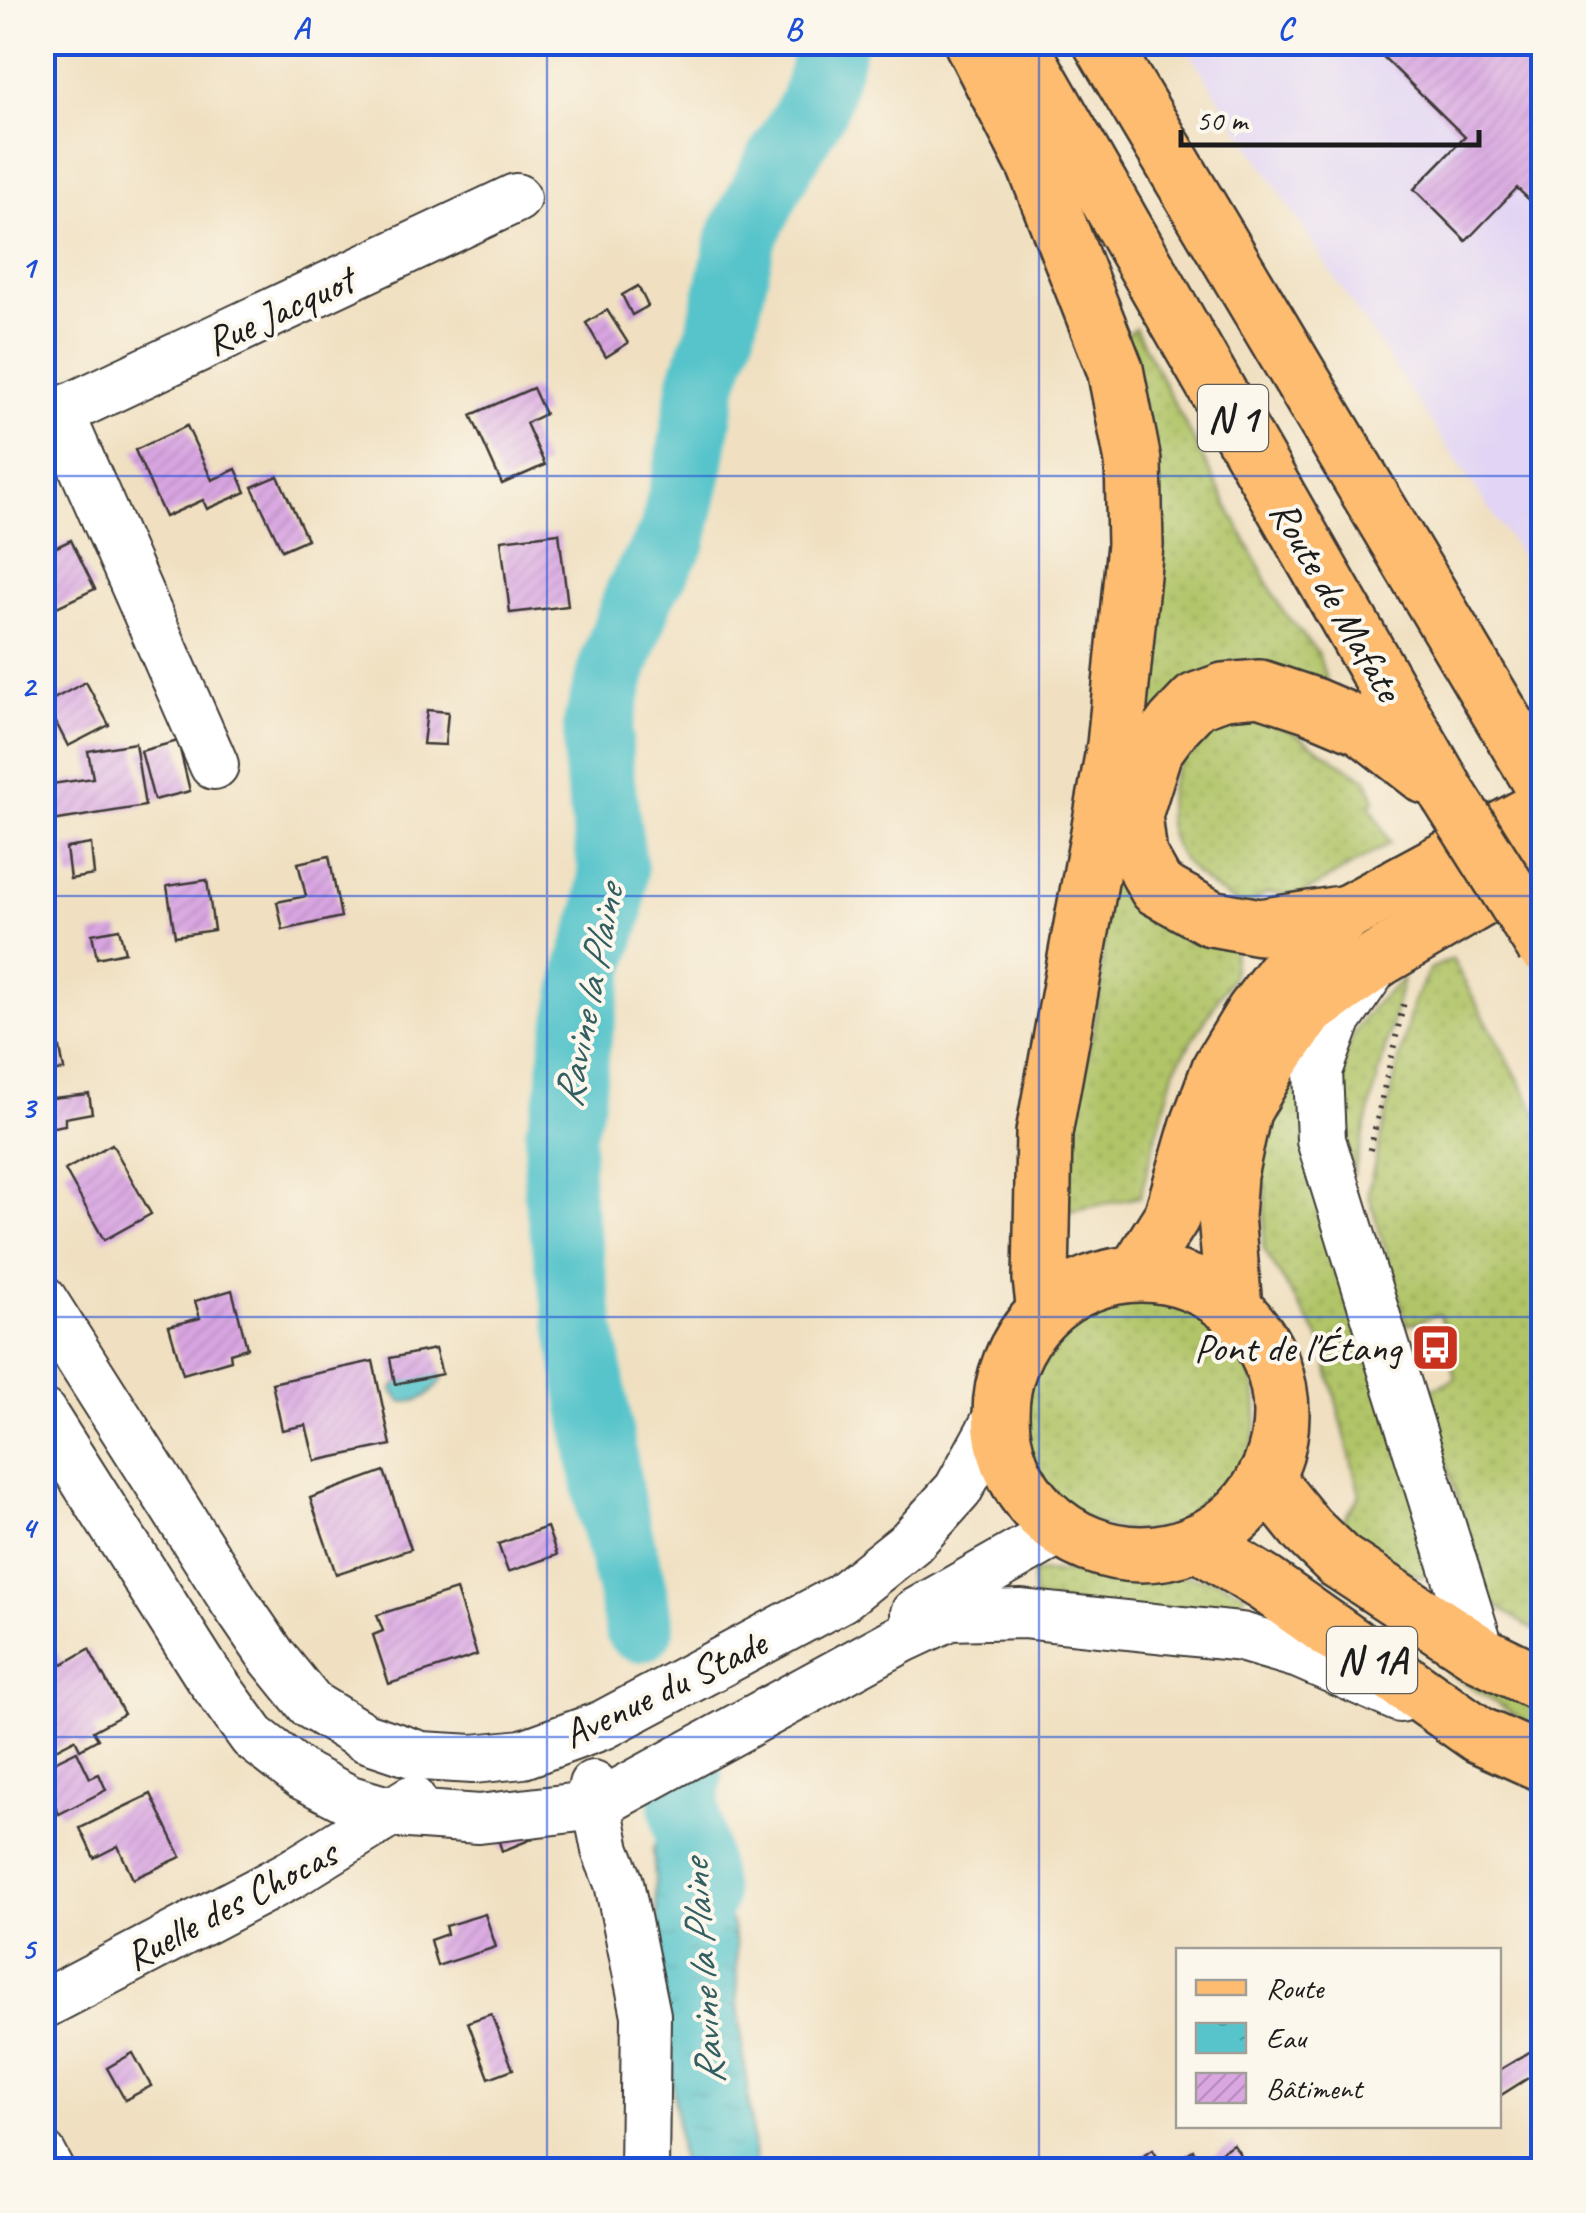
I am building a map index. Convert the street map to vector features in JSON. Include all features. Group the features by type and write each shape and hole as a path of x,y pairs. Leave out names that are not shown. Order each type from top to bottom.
{"main road":[{"path":"972,42 1035,166 1115,369 1133,461 1135,545 1116,746 1044,1132 1040,1279 1044,1312"},
{"name":"Route de Mafate","path":"1018,42 1448,794 1544,946"},
{"name":"Route de Mafate","path":"1101,42 1544,787"},
{"path":"1347,914 1260,926 1211,918 1157,888 1139,856 1134,815 1154,750 1174,724 1196,701 1224,691 1260,688 1363,727 1448,794"},
{"path":"1136,1273 1172,1216 1220,1068 1254,1012 1288,967 1347,914 1544,807"},
{"path":"1234,1308 1226,1216 1228,1175 1243,1111 1272,1060 1307,1010 1393,974 1544,862"},
{"path":"1136,1273 1171,1276 1204,1288 1234,1308 1258,1336 1274,1370 1281,1406 1278,1443 1265,1478 1248,1505 1224,1527 1196,1542 1162,1553 1127,1554 1093,1546 1061,1530 1036,1507 1016,1479 1004,1446 1001,1412 1006,1375 1021,1341 1044,1312 1072,1292 1102,1279 1136,1273"},
{"name":"N 1A","path":"1265,1478 1307,1530 1339,1561 1481,1654 1544,1685"},
{"name":"N 1A","path":"1196,1542 1265,1584 1479,1735 1544,1764"}],"street":[{"name":"Rue Jacquot","path":"51,418 516,198"},
{"path":"51,418 214,765"},
{"path":"1393,974 1337,1020 1318,1071 1321,1140 1481,1654"},
{"path":"42,1277 276,1646 318,1693 383,1728 456,1748 537,1734 610,1702 853,1565 912,1518 1001,1412"},
{"name":"Avenue du Stade","path":"42,1299 236,1604 310,1705 364,1736 421,1756 473,1759 523,1754 603,1725 841,1598 911,1542 958,1490 1001,1412"},
{"path":"42,1374 269,1725 336,1771 404,1805"},
{"path":"42,1413 206,1672 252,1736 302,1775 350,1800 479,1819 595,1795 950,1616 1022,1614 1241,1637 1299,1654 1479,1735 1544,1779"},
{"name":"Avenue du Stade","path":"595,1795 677,1744 1061,1530"},
{"path":"595,1795 606,1850 619,1883 646,2014 644,2170"},
{"name":"Ruelle des Chocas","path":"42,2005 290,1874 404,1805"},
{"path":"42,2155 50,2170"}],"path":[{"path":"1368,1160 1393,974"}],"shaded area":[{"path":"1184,43 1543,43 1543,589 1357,312"}],"green space":[{"path":"1135,328 1282,610 1318,653 1329,690 1137,733 1123,336"},
{"path":"1246,717 1289,730 1367,780 1375,800 1370,805 1390,843 1302,894 1266,893 1245,908 1200,878 1185,863 1171,837 1171,782 1188,749 1201,736 1216,726"},
{"path":"1109,842 1234,948 1233,975 1175,1068 1140,1197 1065,1212 1074,1126 1100,991"},
{"path":"1452,959 1543,1124 1543,1633 1489,1600 1425,1392 1455,1379 1440,1314 1407,1325 1368,1192 1413,1002 1430,969"},
{"path":"1403,979 1353,1176 1342,1090 1348,1049 1369,1011"},
{"path":"1284,1080 1303,1085 1438,1572 1421,1577 1390,1564 1340,1524 1360,1495 1321,1341 1263,1248 1266,1188 1247,1187 1263,1117"},
{"path":"1138,1293 1183,1302 1222,1328 1248,1367 1257,1412 1248,1457 1222,1496 1183,1522 1138,1531 1093,1522 1054,1496 1028,1457 1019,1412 1028,1367 1054,1328 1093,1302"},
{"path":"1070,1572 1098,1578 1212,1579 1246,1592 1234,1623 1034,1599 1032,1573"},
{"path":"1452,1663 1543,1712 1543,1732 1447,1672"}],"water":[{"path":"437,1368 442,1380 421,1399 402,1402 392,1390 397,1383"},
{"path":"684,1805 711,1840 736,1944 738,2003 756,2170 682,2170 662,1989 653,1848"}],"building":[{"path":"1368,42 1544,42 1544,214 1517,188 1466,241 1414,189 1465,137"},
{"path":"638,286 648,306 632,315 622,295"},
{"path":"607,310 628,343 606,357 586,323"},
{"path":"533,388 545,414 526,423 545,465 502,484 471,415"},
{"path":"187,426 212,480 236,469 246,492 207,509 203,500 165,517 135,450"},
{"path":"278,476 307,539 282,550 252,487"},
{"path":"559,533 568,606 510,613 501,540"},
{"path":"71,540 95,589 42,614 42,554"},
{"path":"86,682 109,725 68,746 46,703"},
{"path":"427,710 448,712 445,745 423,744"},
{"path":"178,741 190,791 154,800 141,751"},
{"path":"135,743 145,806 52,821 45,785 93,778 88,751"},
{"path":"91,844 94,875 70,879 66,848"},
{"path":"329,856 341,917 283,930 277,902 306,896 298,863"},
{"path":"207,880 214,930 175,936 167,886"},
{"path":"119,929 125,952 97,958 92,934"},
{"path":"60,1048 64,1070 42,1073 42,1051"},
{"path":"89,1094 92,1113 65,1118 65,1125 42,1129 42,1099"},
{"path":"112,1144 151,1214 104,1240 65,1170"},
{"path":"232,1290 247,1348 230,1353 231,1360 183,1374 169,1326 200,1318 195,1301"},
{"path":"435,1349 442,1374 395,1384 390,1358"},
{"path":"373,1361 391,1445 315,1461 306,1425 282,1430 272,1383"},
{"path":"384,1471 411,1549 336,1574 310,1498"},
{"path":"547,1527 557,1555 508,1572 498,1544"},
{"path":"456,1590 477,1655 389,1684 373,1635 383,1631 377,1615"},
{"path":"89,1649 124,1714 93,1731 98,1739 80,1749 75,1739 42,1756 42,1656 55,1650 63,1664"},
{"path":"77,1751 90,1778 99,1774 106,1790 59,1814 51,1798 42,1802 42,1768"},
{"path":"151,1794 181,1857 133,1879 118,1846 94,1858 80,1828"},
{"path":"524,1818 532,1839 502,1851 495,1830"},
{"path":"485,1914 496,1947 437,1966 430,1940 447,1934 445,1926"},
{"path":"491,2014 513,2069 489,2078 468,2022"},
{"path":"1536,2048 1544,2061 1544,2068 1501,2095 1501,2069"},
{"path":"133,2053 151,2086 125,2100 107,2068"},
{"path":"1233,2144 1249,2168 1120,2170 1153,2149 1165,2169 1193,2150 1203,2164"}],"waterway":[{"name":"Ravine la Plaine","path":"639,1627 611,1509 558,1192 560,1134 570,1099 575,1047 591,968 609,910 613,871 598,768 598,725 640,593 673,536 703,382 721,331 741,239 814,105 832,42"},
{"name":"Ravine la Plaine","path":"688,1777 684,1805 701,1898"}],"place":[{"name":"Pont de l'Étang","path":"1436,1347"}]}
